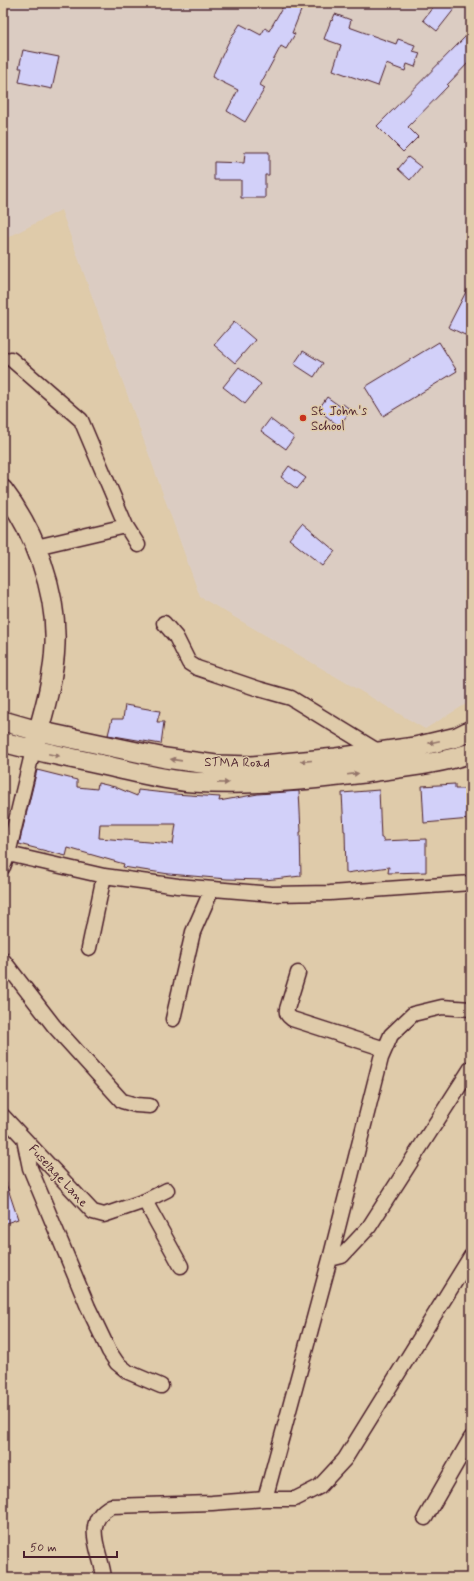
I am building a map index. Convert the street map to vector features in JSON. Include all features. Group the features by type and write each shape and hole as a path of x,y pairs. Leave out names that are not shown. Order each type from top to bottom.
{"main road":[{"path":"3,490 16,508 36,547 54,608 55,645 50,687 33,750"},
{"name":"STMA Road","path":"3,721 38,731 165,758 216,765 252,766 336,758 415,747 457,738 471,730"},
{"name":"STMA Road","path":"3,742 162,778 192,782 253,784 381,771 454,758 471,753"}],"street":[{"path":"11,359 81,420 126,526 138,545"},
{"path":"36,547 126,526"},
{"path":"164,623 176,637 190,663 197,668 291,698 379,752"},
{"path":"33,750 5,860 104,876 212,889 272,894 330,893 471,883"},
{"path":"89,948 104,876"},
{"path":"173,1019 194,932 212,889"},
{"path":"3,960 54,1026 122,1100 136,1105 150,1106"},
{"path":"298,974 287,1009 288,1016 292,1019 385,1049"},
{"path":"265,1499 330,1259 381,1058 391,1035 413,1014 442,1007 471,1009"},
{"path":"330,1259 342,1256 369,1227 471,1068"},
{"name":"Fuselage Lane","path":"3,1116 93,1212 104,1215 145,1201 167,1190"},
{"path":"24,1139 30,1168 88,1307 109,1351 117,1363 128,1372 161,1386"},
{"path":"145,1201 181,1266"},
{"path":"104,1578 95,1538 95,1527 102,1511 111,1506 295,1499 319,1487 345,1460 471,1256"},
{"path":"425,1518 471,1438"}],"shaded area":[{"name":"St. John's School","path":"3,3 471,3 471,701 425,729 200,597 61,210 3,240"}],"building":[{"path":"285,3 304,3 292,33 295,34 286,49 281,46 260,85 265,88 245,122 227,111 238,90 212,77 228,43 240,24 261,35 265,28 269,31"},
{"path":"436,3 459,3 437,31 423,20"},
{"path":"335,14 351,20 349,27 396,44 398,39 415,45 413,51 420,53 415,67 407,64 405,71 386,64 378,86 333,70 341,45 324,39 331,20 332,21"},
{"path":"471,31 471,60 408,127 418,137 403,152 377,126"},
{"path":"23,50 59,57 52,89 19,82 22,68 19,68"},
{"path":"245,152 269,152 269,175 265,175 265,198 241,198 241,180 214,180 214,162 244,163"},
{"path":"408,157 421,167 410,180 398,169"},
{"path":"471,282 471,323 465,335 448,327"},
{"path":"234,322 255,340 235,363 214,345"},
{"path":"439,342 457,371 383,416 365,387"},
{"path":"303,351 323,363 314,377 294,364"},
{"path":"239,367 261,384 245,404 223,387"},
{"path":"327,397 341,407 343,404 351,410 339,426 318,410"},
{"path":"270,419 294,437 286,449 261,431"},
{"path":"289,466 306,478 297,489 281,477"},
{"path":"302,523 335,551 323,566 289,539"},
{"path":"125,705 160,711 157,722 164,722 161,744 108,735 112,719 123,719"},
{"path":"37,770 77,780 77,787 97,789 98,783 115,787 137,796 138,790 220,797 219,801 258,794 299,791 301,876 265,880 227,879 169,874 123,867 124,864 68,848 66,856 19,844","holes":["100,824 176,824 173,844 99,838"]},
{"path":"455,784 455,789 471,789 471,819 424,823 422,786"},
{"path":"379,790 381,838 383,838 383,841 426,839 426,872 388,873 389,867 346,873 342,793"},
{"path":"3,1180 5,1180 18,1219 3,1224"}],"place":[{"name":"St. John's School","path":"303,418"}]}
